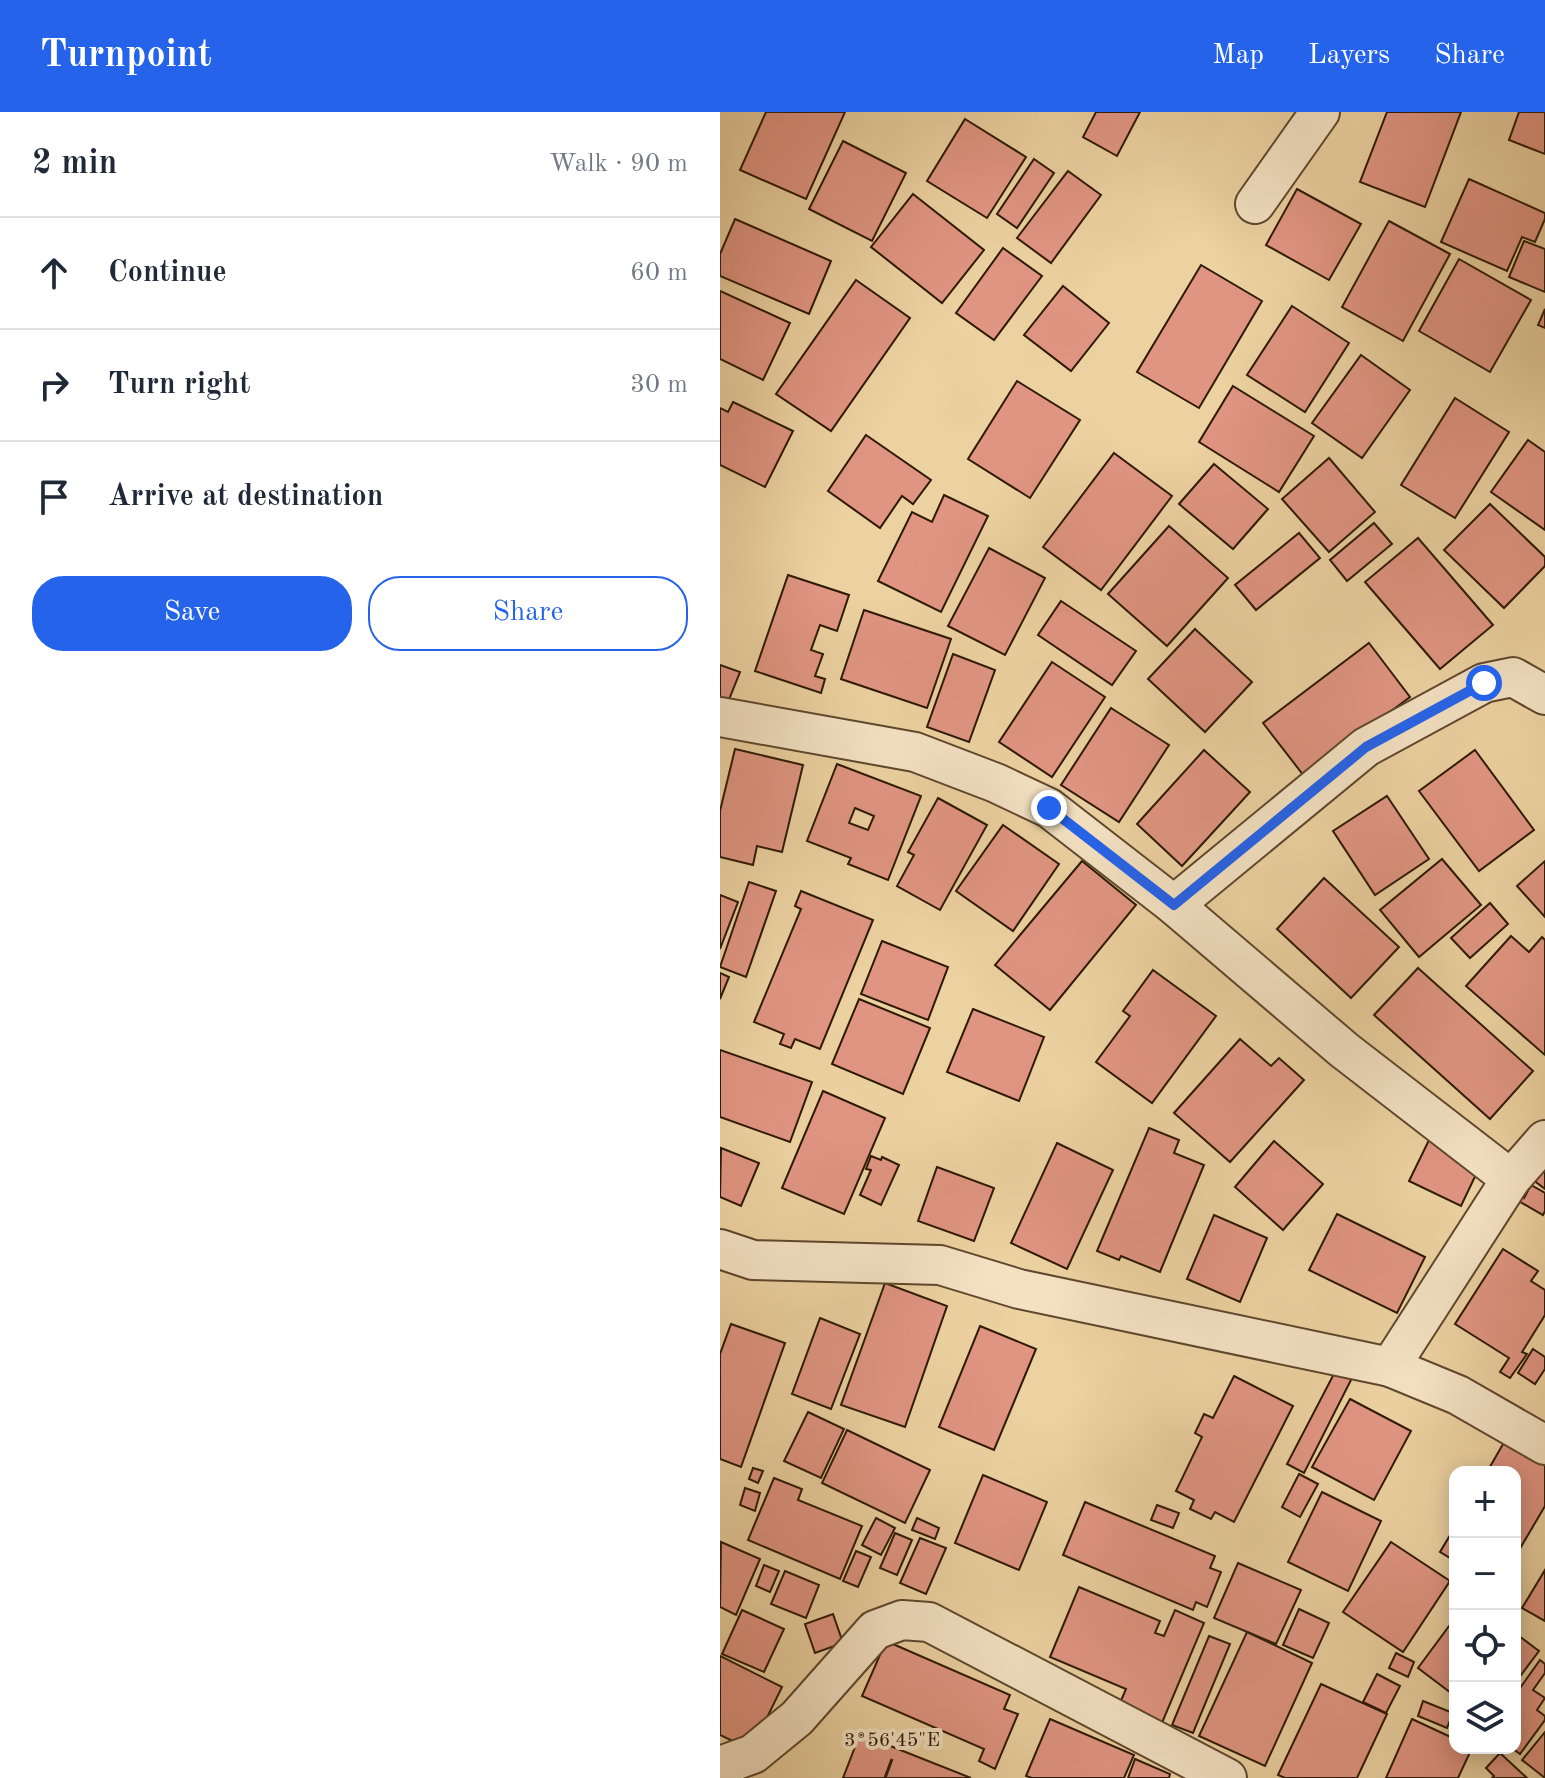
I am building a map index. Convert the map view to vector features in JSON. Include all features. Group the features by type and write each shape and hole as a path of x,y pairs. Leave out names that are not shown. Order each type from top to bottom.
{"street":[{"path":"1255,204 1320,112"},
{"path":"1174,905 1366,747 1484,683 1513,677 1545,695"},
{"path":"720,717 915,752 996,783 1049,808 1174,905 1344,1050 1511,1179"},
{"path":"1390,1367 1511,1179 1545,1140"},
{"path":"720,1249 753,1260 940,1265 1019,1289 1390,1367 1458,1395 1545,1445"},
{"path":"720,1766 753,1754 797,1718 875,1630 902,1620 929,1622 1227,1778"}],"building":[{"path":"766,112 845,112 806,199 740,170"},
{"path":"1096,112 1140,112 1117,156 1083,137"},
{"path":"1387,112 1461,112 1425,207 1360,182"},
{"path":"1519,112 1545,112 1545,154 1509,140"},
{"path":"965,119 1026,157 987,218 927,181"},
{"path":"843,141 906,173 872,241 809,209"},
{"path":"1034,159 1054,173 1017,228 997,214"},
{"path":"1068,171 1101,195 1051,263 1017,238"},
{"path":"1469,179 1545,213 1535,242 1522,237 1507,271 1441,242"},
{"path":"1297,189 1361,224 1329,280 1266,245"},
{"path":"913,194 984,250 942,303 871,247"},
{"path":"735,219 831,261 809,314 720,276 720,254"},
{"path":"1389,221 1450,254 1403,341 1342,307"},
{"path":"1524,241 1545,249 1545,292 1509,277"},
{"path":"1003,248 1042,276 994,340 956,313"},
{"path":"1459,259 1531,300 1490,372 1419,331"},
{"path":"1201,265 1262,301 1199,408 1137,372"},
{"path":"856,280 910,318 831,431 776,394"},
{"path":"1063,286 1109,323 1071,371 1024,335"},
{"path":"720,291 790,323 763,380 720,359"},
{"path":"1292,306 1349,343 1305,412 1247,375"},
{"path":"1545,309 1545,328 1538,325"},
{"path":"1361,355 1410,390 1362,458 1312,423"},
{"path":"1017,381 1080,420 1030,498 968,459"},
{"path":"1233,386 1314,436 1279,492 1199,442"},
{"path":"1455,398 1509,432 1455,518 1401,485"},
{"path":"733,402 793,431 765,487 720,465 720,408 728,412"},
{"path":"866,435 931,480 913,504 902,496 880,528 828,491"},
{"path":"1528,440 1545,452 1545,530 1491,492"},
{"path":"1114,453 1172,496 1101,590 1043,547"},
{"path":"1329,458 1375,512 1329,552 1282,499"},
{"path":"1214,464 1268,509 1233,549 1179,504"},
{"path":"944,495 988,516 941,612 878,581 912,512 932,522"},
{"path":"1490,504 1545,557 1545,566 1504,608 1444,550"},
{"path":"1374,523 1392,544 1347,581 1330,560"},
{"path":"1169,526 1228,578 1167,646 1108,594"},
{"path":"1299,533 1320,558 1256,610 1235,585"},
{"path":"1418,538 1493,625 1440,669 1365,582"},
{"path":"989,548 1045,578 1005,655 948,626"},
{"path":"788,575 849,595 837,631 820,625 811,650 823,654 815,676 825,679 821,693 755,671"},
{"path":"1061,601 1136,651 1112,685 1038,635"},
{"path":"864,610 951,639 927,708 841,679"},
{"path":"1195,629 1252,682 1205,732 1148,679"},
{"path":"1369,643 1410,697 1304,776 1263,723"},
{"path":"953,654 995,670 969,742 927,727"},
{"path":"1052,662 1105,697 1052,777 999,742"},
{"path":"720,665 740,672 728,702 720,699"},
{"path":"1111,708 1169,745 1119,822 1061,785"},
{"path":"735,749 803,765 782,852 757,846 753,865 720,857 720,811"},
{"path":"1204,750 1250,792 1182,866 1137,824"},
{"path":"1475,750 1534,830 1479,871 1419,791"},
{"path":"837,764 921,796 888,880 848,864 851,858 807,841","holes":["855,808 874,816 868,830 849,823"]},
{"path":"1387,796 1429,859 1375,895 1333,831"},
{"path":"938,798 987,825 940,910 897,886 914,855 908,852"},
{"path":"1003,825 1059,864 1013,931 956,891"},
{"path":"1442,859 1481,905 1419,957 1380,910"},
{"path":"1082,861 1136,905 1050,1010 995,965"},
{"path":"1545,861 1545,917 1517,886"},
{"path":"1324,878 1399,947 1351,998 1277,929"},
{"path":"749,882 776,891 746,977 720,967"},
{"path":"801,891 873,920 820,1049 795,1039 791,1048 780,1044 784,1034 754,1022 801,909 795,906"},
{"path":"720,895 738,902 720,949"},
{"path":"1490,903 1508,924 1470,958 1451,938"},
{"path":"1511,936 1529,952 1542,937 1545,940 1545,1055 1466,986"},
{"path":"882,941 948,967 928,1020 861,994"},
{"path":"1418,968 1533,1071 1490,1119 1374,1015"},
{"path":"1153,970 1216,1016 1152,1103 1096,1062 1130,1016 1123,1011"},
{"path":"720,973 729,977 720,999"},
{"path":"859,999 930,1028 903,1094 832,1064"},
{"path":"973,1009 1044,1037 1019,1101 947,1072"},
{"path":"1240,1039 1271,1066 1279,1058 1304,1080 1230,1162 1174,1113"},
{"path":"720,1050 812,1082 790,1142 720,1117"},
{"path":"823,1091 885,1118 844,1214 782,1188"},
{"path":"1149,1128 1179,1140 1174,1153 1204,1165 1160,1272 1121,1256 1119,1260 1097,1251"},
{"path":"1429,1140 1481,1164 1461,1206 1409,1181"},
{"path":"1274,1141 1323,1184 1283,1230 1235,1187"},
{"path":"1057,1143 1113,1170 1067,1269 1011,1243"},
{"path":"721,1148 759,1163 741,1206 720,1197"},
{"path":"871,1156 881,1160 882,1157 899,1165 881,1205 860,1195 871,1170 866,1169"},
{"path":"1545,1162 1545,1189 1532,1179"},
{"path":"937,1167 994,1188 974,1241 918,1221"},
{"path":"1531,1185 1545,1193 1543,1215 1515,1199 1518,1194 1524,1198"},
{"path":"1337,1214 1425,1257 1397,1313 1309,1270"},
{"path":"1214,1215 1267,1238 1240,1302 1187,1279"},
{"path":"1503,1249 1538,1271 1531,1281 1545,1290 1545,1315 1522,1352 1527,1354 1510,1378 1500,1372 1509,1358 1455,1324"},
{"path":"885,1283 947,1306 905,1427 841,1405"},
{"path":"820,1318 860,1334 831,1409 792,1394"},
{"path":"731,1324 785,1343 741,1467 720,1459 720,1354"},
{"path":"980,1326 1036,1349 994,1450 939,1427"},
{"path":"1533,1349 1545,1357 1545,1369 1535,1384 1518,1373"},
{"path":"1338,1366 1354,1374 1304,1473 1287,1464"},
{"path":"1234,1376 1293,1406 1234,1522 1215,1512 1211,1519 1190,1509 1194,1500 1176,1491 1202,1437 1195,1433 1204,1414 1213,1418"},
{"path":"1350,1399 1411,1431 1374,1500 1312,1467"},
{"path":"808,1412 844,1429 821,1478 784,1461"},
{"path":"847,1430 930,1470 905,1523 822,1483"},
{"path":"1507,1437 1545,1459 1545,1506 1521,1547 1521,1466 1490,1466"},
{"path":"753,1468 763,1471 758,1483 749,1479"},
{"path":"1299,1474 1318,1484 1300,1517 1282,1507"},
{"path":"983,1475 1047,1502 1019,1570 955,1543"},
{"path":"774,1478 802,1489 798,1500 862,1526 840,1579 748,1540"},
{"path":"745,1488 760,1493 755,1511 740,1505"},
{"path":"1322,1492 1381,1521 1348,1591 1288,1562"},
{"path":"1085,1502 1215,1556 1210,1568 1221,1572 1207,1607 1196,1602 1193,1610 1063,1555"},
{"path":"1157,1505 1179,1513 1173,1528 1151,1520"},
{"path":"876,1518 895,1528 881,1555 862,1545"},
{"path":"917,1518 939,1528 935,1539 912,1530"},
{"path":"895,1533 912,1540 897,1575 880,1568"},
{"path":"1449,1537 1449,1557 1440,1552"},
{"path":"920,1538 946,1548 926,1594 900,1583"},
{"path":"721,1542 760,1559 736,1615 720,1607"},
{"path":"1391,1542 1449,1580 1403,1652 1343,1612"},
{"path":"856,1551 871,1557 858,1587 843,1581"},
{"path":"1238,1563 1301,1590 1276,1644 1214,1618"},
{"path":"764,1565 779,1571 770,1592 756,1586"},
{"path":"1545,1570 1545,1621 1522,1608"},
{"path":"785,1571 819,1585 806,1618 771,1604"},
{"path":"1079,1587 1160,1621 1155,1633 1164,1636 1175,1610 1204,1623 1159,1730 1116,1712 1126,1689 1050,1657"},
{"path":"1299,1609 1329,1623 1313,1658 1283,1645"},
{"path":"742,1610 784,1629 764,1672 722,1654"},
{"path":"833,1614 843,1643 815,1653 805,1624"},
{"path":"1449,1626 1449,1691 1418,1668"},
{"path":"1247,1632 1312,1663 1265,1766 1199,1736"},
{"path":"1209,1636 1230,1644 1193,1733 1172,1725"},
{"path":"1521,1638 1539,1651 1521,1675"},
{"path":"886,1641 1010,1695 1004,1709 1018,1714 995,1769 979,1761 984,1749 862,1696"},
{"path":"1396,1653 1414,1662 1408,1677 1389,1668"},
{"path":"720,1656 782,1687 751,1750 720,1735"},
{"path":"1540,1660 1545,1664 1545,1673 1533,1690 1545,1698 1537,1710 1545,1716 1545,1720 1521,1753 1521,1687"},
{"path":"1377,1674 1400,1686 1386,1713 1363,1702"},
{"path":"1321,1684 1387,1714 1357,1778 1285,1778 1278,1775"},
{"path":"1423,1701 1449,1711 1449,1723 1447,1728 1418,1716"},
{"path":"1050,1719 1134,1755 1124,1778 1026,1776"},
{"path":"1412,1719 1449,1736 1449,1754 1469,1754 1458,1778 1386,1778"},
{"path":"1545,1732 1545,1778 1522,1760"},
{"path":"860,1734 971,1778 843,1778"},
{"path":"1501,1754 1527,1778 1492,1778 1494,1776 1486,1768"},
{"path":"1135,1759 1170,1774 1169,1778 1128,1778"}],"route":[{"path":"1049,808 1174,905 1366,747 1484,683"}]}
